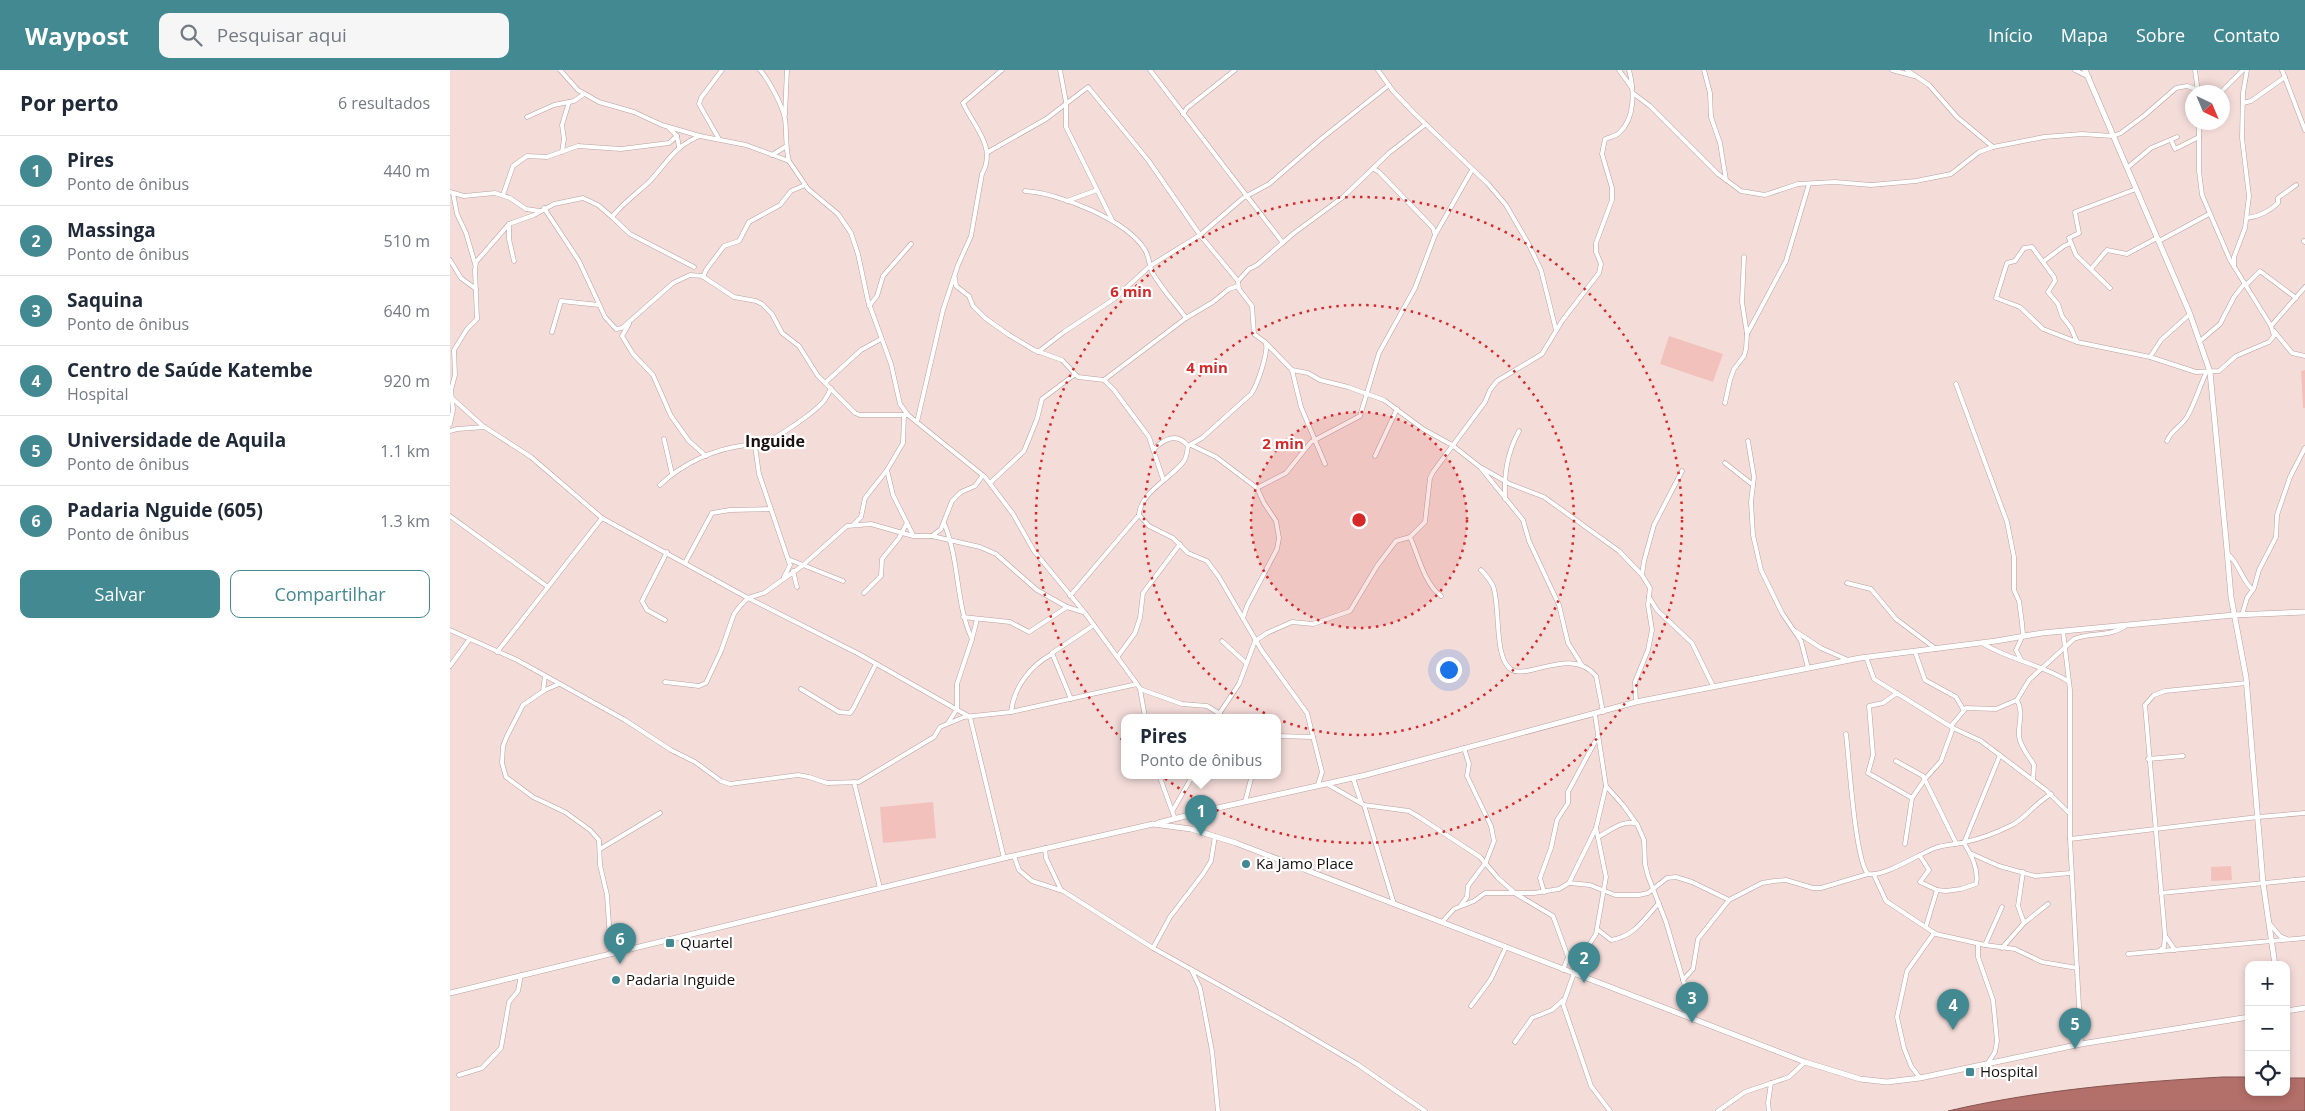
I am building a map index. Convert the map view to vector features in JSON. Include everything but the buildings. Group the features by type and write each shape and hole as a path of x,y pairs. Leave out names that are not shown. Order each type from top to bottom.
{"street":[{"path":"560,70 584,94 599,102 634,112 667,126 700,136 746,145 789,162"},
{"path":"719,139 699,104 701,98 722,70"},
{"path":"760,70 785,116"},
{"path":"787,70 785,147 789,162 805,185 838,214 848,227 858,254 862,279 870,306 894,373 900,404 906,415 983,475 1013,514 1034,551 1118,656 1140,689 1146,714"},
{"path":"917,422 940,321 955,275 971,236 988,152 984,139 963,103 1002,70"},
{"path":"1060,70 1066,102 1066,126 1112,220"},
{"path":"1150,70 1283,243"},
{"path":"1183,114 1187,108 1235,70"},
{"path":"1378,70 1389,85 1506,205 1541,270 1556,330"},
{"path":"1619,70 1632,88"},
{"path":"1629,70 1634,94 1650,106 1714,170 1741,191 1753,194 1765,194 1798,184 1872,185 1938,177 1958,170 1979,152 1993,147 2044,137 2082,134 2113,136 2121,133 2145,115 2176,88 2185,86"},
{"path":"1704,70 1710,93 1710,117 1720,143 1726,180"},
{"path":"1892,70 1916,76"},
{"path":"1907,70 1929,85 1957,117 1993,147"},
{"path":"2075,70 2089,77"},
{"path":"2086,70 2190,314 2200,341 2208,372 2228,554 2228,578 2247,682 2264,883 2274,961"},
{"path":"2195,70 2197,85"},
{"path":"2229,85 2245,70"},
{"path":"2234,266 2234,257 2243,236 2249,196 2242,138 2245,70"},
{"path":"2282,70 2305,130"},
{"path":"2243,103 2251,101 2285,77"},
{"path":"1038,352 1064,332 1114,299 1150,266 1200,235 1247,196 1269,184 1321,138 1389,85"},
{"path":"988,152 1046,119 1088,87 1148,160 1200,235 1238,283 1245,298 1252,306 1254,334 1265,342 1292,370 1301,407 1325,464"},
{"path":"527,117 544,108 569,102 584,94"},
{"path":"1220,714 1236,689 1255,641 1267,633 1292,622 1313,624 1350,610 1377,566 1396,541 1410,537 1425,522 1430,478 1452,444 1485,402 1494,384 1542,354 1556,330 1599,273 1600,264 1596,252 1596,243 1612,200 1612,188 1602,154 1602,147 1605,140 1618,135 1624,127 1634,94"},
{"path":"562,152 564,139 562,125 569,102"},
{"path":"955,275 956,286 968,296 973,306 985,318 1038,352 1062,360 1074,375 1088,379 1104,380 1186,318 1213,302 1238,283 1249,269 1258,265 1283,243 1343,197 1389,153 1426,124"},
{"path":"667,126 677,136 679,147"},
{"path":"2199,130 2202,195 2209,214 2234,266 2274,331 2292,353 2305,356"},
{"path":"503,195 507,178 515,163 530,155 543,158 578,146 603,146 618,150 669,143 677,136"},
{"path":"612,217 632,195 649,181 679,147 685,142 700,136"},
{"path":"2127,168 2151,148 2177,137"},
{"path":"2170,140 2175,149 2199,137"},
{"path":"772,155 785,147"},
{"path":"1374,169 1433,228 1436,236"},
{"path":"1257,488 1286,473 1307,445 1360,416 1379,353 1415,288 1436,236 1472,170"},
{"path":"1746,334 1786,261 1808,184"},
{"path":"703,276 724,246 739,241 749,222 780,205 791,191 805,185"},
{"path":"2246,218 2256,217 2274,207 2278,203 2278,198 2296,185"},
{"path":"2110,288 2075,254 2070,237 2079,233 2076,210 2136,189"},
{"path":"1067,201 1097,190"},
{"path":"1025,191 1067,201 1098,212 1112,220 1146,251 1150,266 1186,318"},
{"path":"450,424 454,351 467,329 477,320 475,264 451,193 464,196 479,196 485,193 503,195 526,209 542,210"},
{"path":"475,264 509,224 561,201 582,198 598,205 630,234 662,249 681,262 694,267"},
{"path":"542,210 579,261 605,317 616,329 620,329 630,321 673,283 690,275 703,276 734,298 756,301 762,304 772,314 782,333 799,346 812,369 858,414 906,415"},
{"path":"2091,269 2107,250 2127,254 2209,214"},
{"path":"509,224 509,239 514,261"},
{"path":"2044,261 2071,243"},
{"path":"870,306 877,296 883,276 910,244"},
{"path":"2078,342 2062,316 2058,304 2048,292 2055,279 2044,261 2030,246 2024,248 2015,262 2007,264 1996,297 2020,307 2040,327 2078,342 2150,357 2185,370 2208,372 2219,371 2236,356 2270,342 2273,339 2274,331"},
{"path":"1725,403 1734,369 1744,356 1746,334 1742,302 1744,257"},
{"path":"450,260 461,278 476,289"},
{"path":"2200,341 2220,324 2234,297 2260,271 2296,298"},
{"path":"2271,326 2305,287"},
{"path":"552,332 561,301 599,305"},
{"path":"2150,357 2161,340 2190,314"},
{"path":"630,321 622,336 633,354 653,375 671,416 689,441 706,456"},
{"path":"825,383 861,350 881,339"},
{"path":"1070,596 1139,515 1140,508 1163,479 1183,463 1190,445 1202,438 1256,388 1267,353 1265,342"},
{"path":"1292,370 1308,373 1320,380 1384,400 1423,429 1452,444 1480,467 1504,480 1544,497 1619,551 1642,575 1650,588 1648,605 1651,639 1635,682 1636,702"},
{"path":"2166,441 2170,433 2186,418 2208,372"},
{"path":"990,484 1024,451 1037,419 1042,400 1074,375"},
{"path":"1104,380 1114,390 1149,437 1163,479"},
{"path":"1956,384 2007,522 2014,557 2014,590 2021,608 2023,635 2016,650 2021,660"},
{"path":"660,485 681,467 706,456 741,446 755,446 783,432 818,407 828,396 831,388"},
{"path":"451,398 487,428 531,457 602,518 748,598 876,664 970,717 1004,858"},
{"path":"1375,456 1397,409"},
{"path":"665,682 699,686 706,683 721,651 734,614 748,598 764,593 802,566 836,534 861,517 865,498 887,470 903,443 906,415"},
{"path":"450,431 467,428 487,428"},
{"path":"1505,498 1504,480 1512,448 1520,431"},
{"path":"1154,449 1164,439 1171,438 1184,441 1216,457 1257,488 1264,503 1275,518 1280,538 1274,556 1247,606 1243,618"},
{"path":"664,439 672,474"},
{"path":"1748,441 1754,477 1751,502 1753,536 1760,570 1782,613 1801,641 1808,668"},
{"path":"755,446 759,474 788,559 789,569 783,579"},
{"path":"2242,615 2259,570 2276,537 2277,515 2290,477 2305,448"},
{"path":"1725,463 1753,485"},
{"path":"1480,467 1523,520 1529,541 1559,605 1568,643 1582,666"},
{"path":"887,470 893,495 913,536"},
{"path":"1642,575 1654,525 1682,471"},
{"path":"932,536 937,534 944,523 952,501 961,492 972,489 983,475"},
{"path":"685,563 712,513 730,510 771,509"},
{"path":"1139,515 1149,526 1167,534 1192,556 1210,564 1255,641 1304,708 1310,720 1322,772 1318,785"},
{"path":"450,516 548,587"},
{"path":"497,652 602,518"},
{"path":"864,593 881,576 882,559 899,538 906,522"},
{"path":"944,523 952,541 958,570 963,617 972,639"},
{"path":"853,524 871,524 913,536 932,536 980,547 996,554 1037,590 1067,607 1085,613"},
{"path":"1410,537 1421,560 1430,587 1441,596"},
{"path":"1118,656 1135,633 1140,618 1143,593 1180,544"},
{"path":"665,620 647,610 642,601 667,552"},
{"path":"2228,554 2237,564 2253,590"},
{"path":"788,559 843,582"},
{"path":"1481,570 1493,587 1499,614 1498,643 1502,655 1513,671 1521,672 1572,662 1582,666 1596,676 1603,712"},
{"path":"794,571 797,587"},
{"path":"1847,583 1871,589 1896,619 1936,649"},
{"path":"1649,597 1657,610 1692,643 1713,686"},
{"path":"1238,609 1247,606"},
{"path":"963,617 977,620 1010,622 1029,632 1067,607"},
{"path":"450,993 1045,848 1366,775 1559,721 1595,715 1636,702 1713,686 1866,657 1982,643 2063,630 2124,627 2242,615 2305,612"},
{"path":"946,725 957,709 956,684 977,620"},
{"path":"1011,712 1012,700 1027,673 1038,662 1094,625"},
{"path":"1963,709 1996,709 2017,700 2030,680 2074,639 2081,636 2112,632 2124,627"},
{"path":"450,630 517,660 625,720 671,750 730,784 798,775 827,783 862,781 934,738 939,728 958,719 1011,712 1137,684"},
{"path":"1794,630 1821,648 1848,660"},
{"path":"2063,630 2070,690 2068,812 2082,1044"},
{"path":"450,666 469,640"},
{"path":"1222,641 1246,663"},
{"path":"1982,643 1993,650 2042,668 2068,681"},
{"path":"1251,651 1262,651"},
{"path":"1915,652 1925,680 1956,697 1963,709"},
{"path":"1052,654 1070,699"},
{"path":"1866,657 1874,679 1952,727 1981,741 2033,780 2068,812"},
{"path":"801,689 839,712 850,713 876,664"},
{"path":"542,693 545,676"},
{"path":"2159,951 2164,947 2165,935 2148,759 2145,705 2154,695 2181,689 2247,682"},
{"path":"559,684 523,704 503,746 502,763 506,777 533,797 561,809 590,830 599,840 600,865 607,895 611,954"},
{"path":"1140,689 1182,704 1207,706 1217,714"},
{"path":"1897,693 1883,703 1869,706 1872,755 1868,773 1912,798"},
{"path":"2017,700 2021,708 2019,737 2022,747 2034,765 2033,780"},
{"path":"1905,844 1912,798 1944,757 1952,727 1963,709"},
{"path":"1442,922 1449,912 1461,905 1474,902 1485,893 1516,894 1544,892 1559,889 1569,883 1596,828 1606,786 1597,738 1595,715"},
{"path":"1846,734 1858,846 1862,865 1868,874"},
{"path":"1281,736 1313,736"},
{"path":"1544,892 1540,878 1551,848 1557,820 1568,803 1568,792 1597,738"},
{"path":"1461,905 1465,900 1471,880 1486,862 1494,841 1493,832 1466,776 1469,764 1464,748"},
{"path":"1964,843 2000,756"},
{"path":"2148,759 2183,756"},
{"path":"1896,761 1915,770 1925,779 1956,843"},
{"path":"1355,785 1366,775"},
{"path":"1353,778 1394,904"},
{"path":"1161,779 1176,819"},
{"path":"1173,810 1191,779"},
{"path":"1245,802 1251,779"},
{"path":"854,782 880,888"},
{"path":"1326,783 1362,804 1408,811 1464,845 1486,862 1498,878 1516,894 1553,916 1568,957 1563,970"},
{"path":"1606,786 1623,804 1637,824 1644,840 1645,864 1695,1020"},
{"path":"1683,980 1693,968 1698,938 1729,900 1762,883 1786,880 1813,888 1821,888 1868,874 1874,875 1933,849 1956,843 1964,843 2016,823 2035,804 2050,794"},
{"path":"600,849 660,813"},
{"path":"2070,839 2078,836 2305,813"},
{"path":"1598,837 1622,824 1632,822 1637,824"},
{"path":"1153,824 1191,828 1215,836 1804,1062 1873,1081 1920,1078 2082,1044 2245,1018"},
{"path":"1515,1042 1532,1018 1552,1010 1563,1000 1578,962 1593,941 1597,929 1606,877 1596,828"},
{"path":"1153,948 1170,917 1211,861 1215,836"},
{"path":"1920,856 1929,870 1920,882 1937,890 1962,889 1976,884 1977,878 1970,853 1964,843"},
{"path":"1045,848 1046,858 1063,891"},
{"path":"1970,853 1998,866 2035,876 2071,873"},
{"path":"1014,856 1019,870 1032,881 1063,891 1192,971 1349,1059 1425,1111"},
{"path":"2023,872 2024,876 2018,906 2024,923"},
{"path":"1874,875 1886,901 1934,933 1978,944 2022,951 2047,964 2077,968"},
{"path":"1569,883 1590,885 1603,892 1615,895 1644,895 1667,878 1676,877 1692,882 1729,900"},
{"path":"2161,893 2305,879"},
{"path":"1926,926 1937,890"},
{"path":"1597,929 1611,940 1624,937 1645,921 1659,903"},
{"path":"2002,948 2024,923 2048,904"},
{"path":"1985,945 2002,907"},
{"path":"2269,923 2280,936 2289,940"},
{"path":"1920,1078 1904,1048 1897,1017 1908,971 1934,933"},
{"path":"2165,935 2175,950"},
{"path":"2128,954 2305,938"},
{"path":"1978,944 1978,957 1993,1000 1997,1041 1988,1063"},
{"path":"1471,1006 1491,980 1506,947"},
{"path":"1192,971 1200,988 1212,1051 1218,1111"},
{"path":"459,1075 482,1068 501,1048 510,1002 518,991 520,976"},
{"path":"1563,1000 1591,1086 1610,1111"},
{"path":"2290,1010 2305,1008"},
{"path":"1718,1111 1740,1095 1789,1077 1804,1062"},
{"path":"1769,1111 1768,1100 1771,1083"}],"shaded area":[{"path":"1669,336 1723,354 1713,382 1660,364"},
{"path":"2305,370 2305,408 2303,408 2301,371"},
{"path":"933,802 936,838 883,843 880,807"},
{"path":"2231,866 2232,880 2211,881 2211,867"},
{"path":"2245,1077 2245,1096 2290,1096 2290,1078 2305,1078 2305,1111 1948,1111 2050,1092 2154,1081"}],"place":[{"name":"Pires","path":"1201,836"},
{"name":"Ka Jamo Place","path":"1246,864"},
{"name":"Quartel","path":"670,943"},
{"name":"Padaria Nguide (605)","path":"620,964"},
{"name":"Padaria Inguide","path":"616,980"},
{"name":"Massinga","path":"1584,983"},
{"name":"Saquina","path":"1692,1023"},
{"name":"Centro de Saúde Katembe","path":"1953,1030"},
{"name":"Universidade de Aquila","path":"2075,1049"},
{"name":"Hospital","path":"1970,1072"}],"district":[{"name":"Inguide","path":"775,441"}]}
